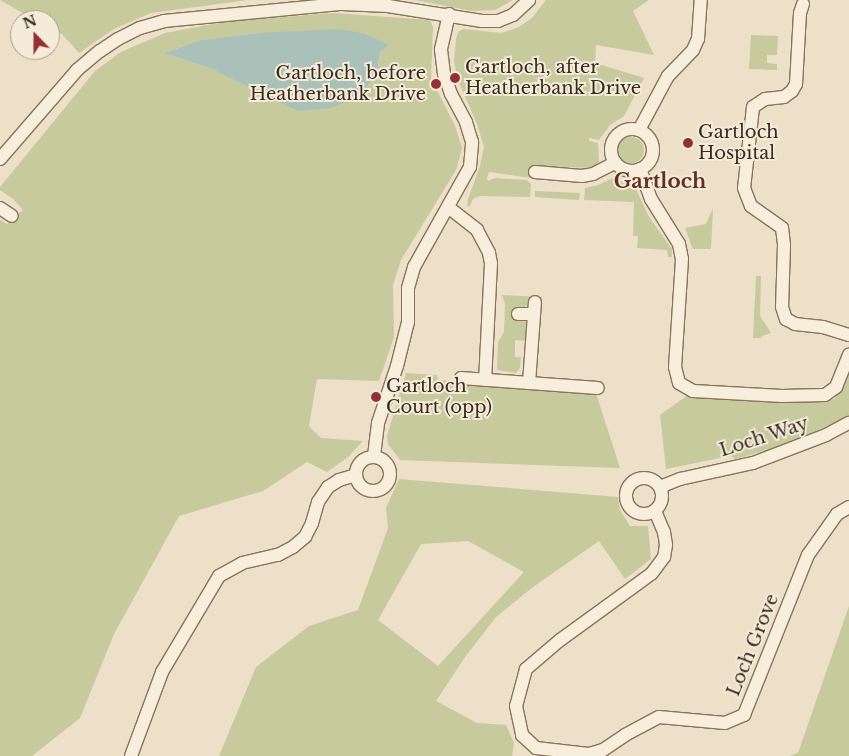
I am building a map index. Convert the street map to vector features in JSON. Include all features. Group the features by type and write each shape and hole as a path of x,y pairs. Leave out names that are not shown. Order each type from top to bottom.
{"street":[{"path":"0,159 77,70 118,39 140,28 164,21 342,4 388,6 449,14 482,21 498,21 512,15 529,0"},
{"path":"639,130 668,76 693,50 698,39 701,0"},
{"path":"803,4 800,14 796,84 792,91 784,97 764,99 753,108 744,188 752,206 782,228 784,245 782,307 787,320 795,324 823,327 849,335"},
{"path":"374,456 378,423 398,366 408,322 408,288 414,267 470,167 472,142 444,74 441,50 449,14"},
{"path":"626,130 639,130 650,139 652,146 651,160 640,169 626,170 615,163 611,150 615,138 626,130"},
{"path":"535,172 582,176 593,174 615,163"},
{"path":"640,169 651,199 674,233 680,251 675,368 679,383 693,390 782,396 826,395 836,387 849,354"},
{"path":"448,207 477,230 489,254 491,263 485,380"},
{"path":"0,208 12,216"},
{"path":"518,314 535,308 529,383"},
{"path":"461,378 598,388"},
{"name":"Loch Way","path":"660,487 680,479 753,463 826,435 849,423"},
{"path":"374,456 385,461 391,473 386,485 381,489 368,490 357,482 356,475 360,462 374,456"},
{"path":"131,756 162,672 219,576 242,563 278,555 293,547 305,537 312,523 318,502 328,487 339,480 356,475"},
{"path":"640,478 652,480 660,487 661,503 655,511 644,514 632,511 626,501 626,495 631,484 640,478"},
{"name":"Loch Grove","path":"655,511 664,532 666,544 664,557 651,574 560,640 526,669 516,706 522,735 536,748 589,754 603,750 625,735 659,717 725,722 744,715 808,555 837,514 849,507"}],"green space":[{"path":"0,0 248,0 151,13 114,29 79,53 60,33 60,10 18,10"},
{"path":"415,0 513,0 495,10 472,11"},
{"path":"546,0 649,0 633,11 654,55 596,45 595,63 644,78 624,116 610,125 599,140 589,138 589,141 598,143 599,162 594,168 532,166 531,178 489,172 488,181 495,178 527,180 531,184 530,197 480,196 473,199 469,207 467,205 468,199 480,166 484,147 477,124 457,78 454,60 458,32 463,29 501,33 519,27 532,18"},
{"path":"332,13 430,20 433,27 431,78 455,126 462,148 456,170 401,260 393,285 394,337 379,381 317,379 309,426 321,438 363,441 348,457 327,472 307,462 263,491 179,516 114,634 80,718 32,756 0,756 0,220 7,224 23,210 13,199 0,190 0,187 95,71 121,52 165,33 224,22","holes":["259,33 366,34 388,45 380,52 377,73 247,85 212,69 164,53 201,40"]},
{"path":"751,35 778,36 777,55 767,55 767,63 777,64 777,70 749,69"},
{"path":"631,137 640,141 644,150 640,159 631,163 622,159 618,150 622,141"},
{"path":"613,178 635,187 649,217 672,249 672,257 668,257 667,250 637,248 638,236 633,236 634,202 584,200 585,188 598,185"},
{"path":"535,191 580,193 579,200 535,197"},
{"path":"713,208 711,249 693,249 685,228 706,224"},
{"path":"756,276 761,276 760,316 771,333 761,338 753,338"},
{"path":"502,295 542,297 542,300 529,300 525,308 514,308 514,319 524,319 528,326 526,341 515,340 515,357 521,357 520,368 516,373 497,370 498,342 504,332 505,304"},
{"path":"849,371 849,416 784,445 736,459 730,456 666,469 660,415 688,395 823,402 834,399 841,391"},
{"path":"406,373 437,375 438,380 596,393 620,468 400,460 388,444 387,436"},
{"path":"399,479 618,497 620,510 630,526 648,526 651,559 625,579 599,541 533,587 496,617 465,657 436,701 477,723 506,725 514,743 512,756 219,756 256,667 309,626 358,610 388,528 386,508","holes":["468,541 524,572 438,666 378,620 421,544"]},
{"path":"849,606 849,756 790,756 798,753"}],"water":[{"path":"340,29 366,34 389,45 380,52 377,73 359,96 332,108 298,111 212,69 164,53 201,40 259,33"}],"place":[{"name":"Gartloch, after Heatherbank Drive","path":"455,78"},
{"name":"Gartloch, before Heatherbank Drive","path":"436,84"},
{"name":"Gartloch Hospital","path":"688,143"},
{"name":"Gartloch Court (opp)","path":"376,397"}],"district":[{"name":"Gartloch","path":"660,181"}]}
